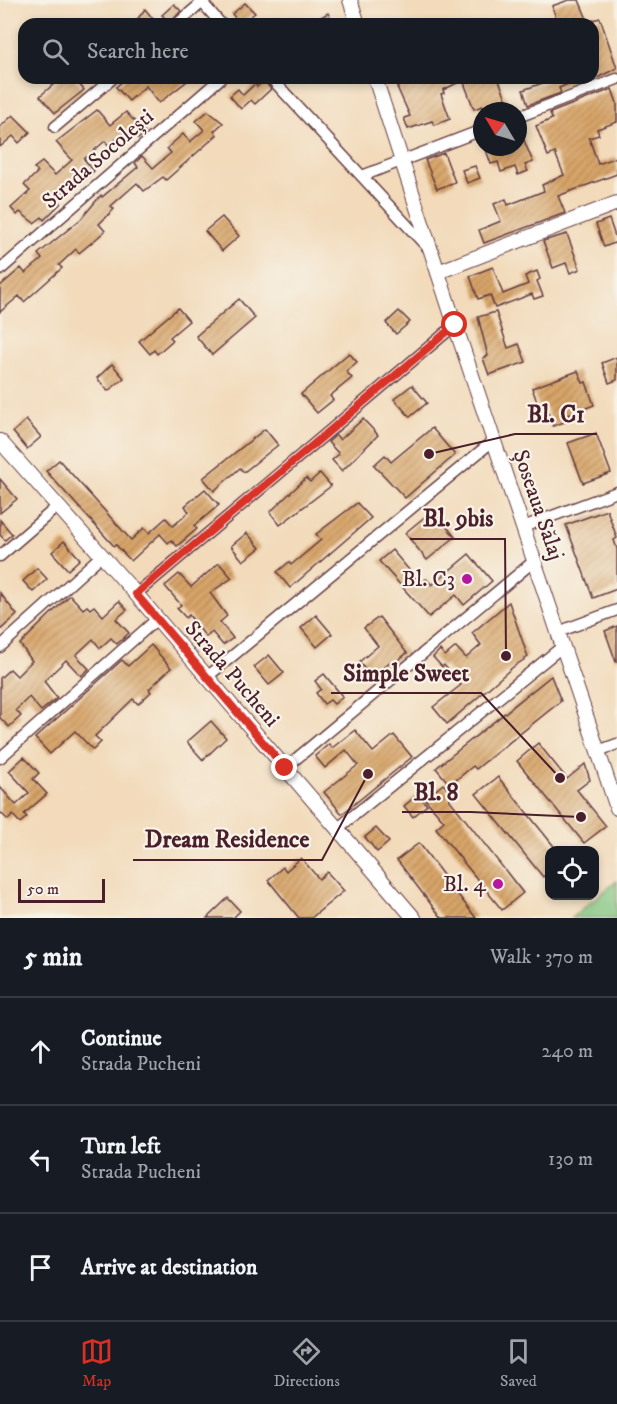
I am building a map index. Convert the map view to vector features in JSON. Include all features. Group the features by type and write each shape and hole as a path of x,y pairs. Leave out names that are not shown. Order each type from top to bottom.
{"street":[{"path":"350,0 356,18"},
{"path":"184,18 202,1 217,18"},
{"path":"527,114 617,79"},
{"path":"55,127 106,84"},
{"name":"Strada Socolești","path":"0,270 214,84"},
{"path":"277,84 431,251"},
{"name":"Șoseaua Sălaj","path":"377,84 598,751 612,778 617,808"},
{"path":"362,176 473,133"},
{"path":"438,272 617,203"},
{"path":"136,594 455,325"},
{"path":"207,677 494,440"},
{"name":"Strada Pucheni","path":"0,441 136,594 414,918"},
{"path":"523,527 617,492"},
{"path":"0,556 58,506"},
{"path":"0,647 102,555"},
{"path":"285,768 534,561"},
{"path":"558,632 617,610"},
{"path":"0,758 157,619"},
{"path":"337,829 563,646"},
{"path":"598,751 617,744"}],"green space":[{"path":"617,881 617,918 571,918 593,900 599,900 599,895"}],"building":[{"path":"569,0 579,0 586,18 556,18 552,6"},
{"path":"245,3 255,13 248,18 235,18 232,14"},
{"path":"174,4 181,11 175,18 165,18 162,15"},
{"path":"145,9 152,18 138,18"},
{"path":"328,13 331,18 319,18"},
{"path":"599,18 617,68 599,77"},
{"path":"54,84 79,84 84,90 55,113 40,96"},
{"path":"119,84 183,84 159,103 146,86 129,101 116,87"},
{"path":"255,84 257,87 260,84 267,84 271,89 255,104 251,100 241,109 230,96 238,89 243,95"},
{"path":"404,84 455,84 443,90 444,93 441,94 450,119 434,125 432,121 408,129 404,118 410,116 397,87"},
{"path":"465,84 500,84 508,102 473,102 473,106"},
{"path":"540,84 568,84 559,88 561,93 528,105 523,90"},
{"path":"612,89 617,103 617,122 597,129 599,135 589,138 598,164 617,157 617,174 558,196 565,213 484,243 479,230 501,221 494,204 506,199 508,205 544,191 542,185 564,175 555,153 548,156 536,126 552,119 550,113"},
{"path":"97,110 110,125 126,112 145,133 138,139 133,134 127,140 123,134 108,145 105,141 84,159 94,171 81,183 76,177 62,189 65,193 57,199 61,203 44,220 42,217 34,223 20,212 17,215 11,208 30,191 24,185 38,172 34,168 42,162 55,175 72,160 56,142"},
{"path":"208,111 223,123 214,131 217,135 166,180 163,177 144,191 137,183 111,206 114,209 99,224 105,231 79,253 76,249 59,265 62,268 24,302 19,296 0,312 0,286 21,268 25,273 40,261 42,259 38,254 81,219 101,195 102,197 138,167 135,163 142,156 153,168 171,153 167,148 183,134 190,142 204,130 196,121"},
{"path":"13,115 30,132 19,143 13,136 0,147 0,127"},
{"path":"527,148 533,162 525,165 528,171 518,175 515,167 501,172 498,162 491,164 488,156 527,156"},
{"path":"444,153 455,182 437,189 425,160"},
{"path":"475,166 480,178 467,183 462,170"},
{"path":"222,217 239,236 222,251 205,231"},
{"path":"609,219 617,242 604,247 596,224"},
{"path":"567,234 580,269 570,273 566,263 553,268 543,241"},
{"path":"493,267 503,294 528,284 525,276 537,271 540,279 537,281 543,296 534,299 532,294 495,308 490,295 478,299 470,276"},
{"path":"239,299 255,318 212,355 196,336"},
{"path":"178,308 189,321 170,337 173,340 157,354 154,350 150,354 139,341"},
{"path":"399,311 410,322 396,334 386,323"},
{"path":"496,312 508,348 519,344 526,362 489,375 483,358 488,356 478,317"},
{"path":"349,353 357,362 346,371 352,378 330,396 333,400 317,413 301,394"},
{"path":"617,357 617,380 609,383 602,363"},
{"path":"112,364 124,378 108,391 97,378"},
{"path":"578,371 583,383 586,382 594,405 568,415 570,420 553,426 546,407 540,410 532,388"},
{"path":"412,385 427,403 410,417 394,399"},
{"path":"363,419 378,435 342,471 332,460 339,454 328,442 336,435 340,440"},
{"path":"26,420 41,437 27,449 13,432"},
{"path":"432,428 455,455 405,498 374,465 385,455 391,462"},
{"path":"265,429 278,445 244,472 240,468 214,491 203,478"},
{"path":"596,433 611,473 583,483 568,443"},
{"path":"59,460 131,540 144,528 149,533 166,518 173,526 189,512 185,506 205,489 219,505 194,526 197,529 177,546 171,540 168,543 160,534 131,561 116,545 114,546 46,471"},
{"path":"320,473 331,486 280,525 270,512 306,478 310,482"},
{"path":"0,479 17,499 0,513"},
{"path":"357,503 371,518 290,588 277,572 289,562 291,565 321,540 316,534"},
{"path":"433,510 455,537 427,560 405,533"},
{"path":"607,510 617,538 614,540 617,549 617,589 593,598 566,525"},
{"path":"0,520 12,534 5,540 0,535"},
{"path":"247,533 260,548 243,561 231,546"},
{"path":"64,541 80,559 68,570 52,552"},
{"path":"392,550 421,584 426,579 432,585 469,554 492,581 464,605 456,595 429,617 379,561"},
{"path":"219,563 232,578 210,593 227,616 220,622 233,638 223,645 212,632 206,637 189,615 186,618 177,608 181,605 165,586 179,574 191,587"},
{"path":"37,568 47,579 33,592 23,581"},
{"path":"0,593 17,615 0,630"},
{"path":"70,595 83,609 87,606 90,609 94,606 103,616 119,601 127,610 116,619 129,633 117,644 111,638 100,648 93,639 76,655 89,669 81,676 66,660 44,681 57,698 41,711 29,697 16,710 21,716 9,727 0,718 0,678 10,669 17,676 32,661 20,644"},
{"path":"509,602 528,657 513,667 447,724 433,707 461,685 444,665 442,667 433,657 440,650 445,656 456,647 466,658 481,645 472,633"},
{"path":"316,615 332,634 317,647 301,628"},
{"path":"379,617 407,653 393,664 391,661 371,677 359,662 378,646 364,628"},
{"path":"617,626 617,662 616,662 605,631"},
{"path":"151,645 171,668 149,689 151,692 138,704 133,699 95,736 101,742 93,750 75,731 50,754 35,738 122,660 128,666"},
{"path":"269,655 284,673 269,685 254,667"},
{"path":"324,674 343,697 334,704 330,700 324,704 316,693 321,689 315,681"},
{"path":"551,676 561,701 476,769 473,766 450,785 436,768"},
{"path":"211,721 226,738 203,760 187,742"},
{"path":"355,730 373,752 394,735 412,757 342,814 324,792 358,765 346,750 325,768 315,756 329,744 332,748"},
{"path":"538,743 567,779 585,764 590,780 577,790 606,826 584,843 517,761"},
{"path":"24,757 39,773 33,779 47,794 24,814 27,817 20,823 13,815 8,820 0,812 0,787 16,805 29,793 9,771"},
{"path":"498,777 554,846 545,846 545,875 543,877 476,794"},
{"path":"443,784 453,796 449,799 523,893 502,910 436,828 444,821 425,799"},
{"path":"418,794 427,805 413,817 404,806"},
{"path":"376,828 389,842 377,852 365,837"},
{"path":"419,843 476,918 442,918 397,860"},
{"path":"301,858 319,879 327,872 344,891 311,918 299,918 268,880 283,867 286,871"},
{"path":"228,898 240,911 233,918 207,918"}],"place":[{"name":"Bl. C1","path":"429,454"},
{"name":"Bl. C3","path":"467,579"},
{"name":"Bl. 9bis","path":"506,656"},
{"name":"Dream Residence","path":"368,774"},
{"name":"Simple Sweet","path":"560,778"},
{"name":"Bl. 8","path":"581,817"},
{"name":"Bl. 4","path":"498,884"}],"route":[{"path":"285,768 136,594 455,325"}]}
